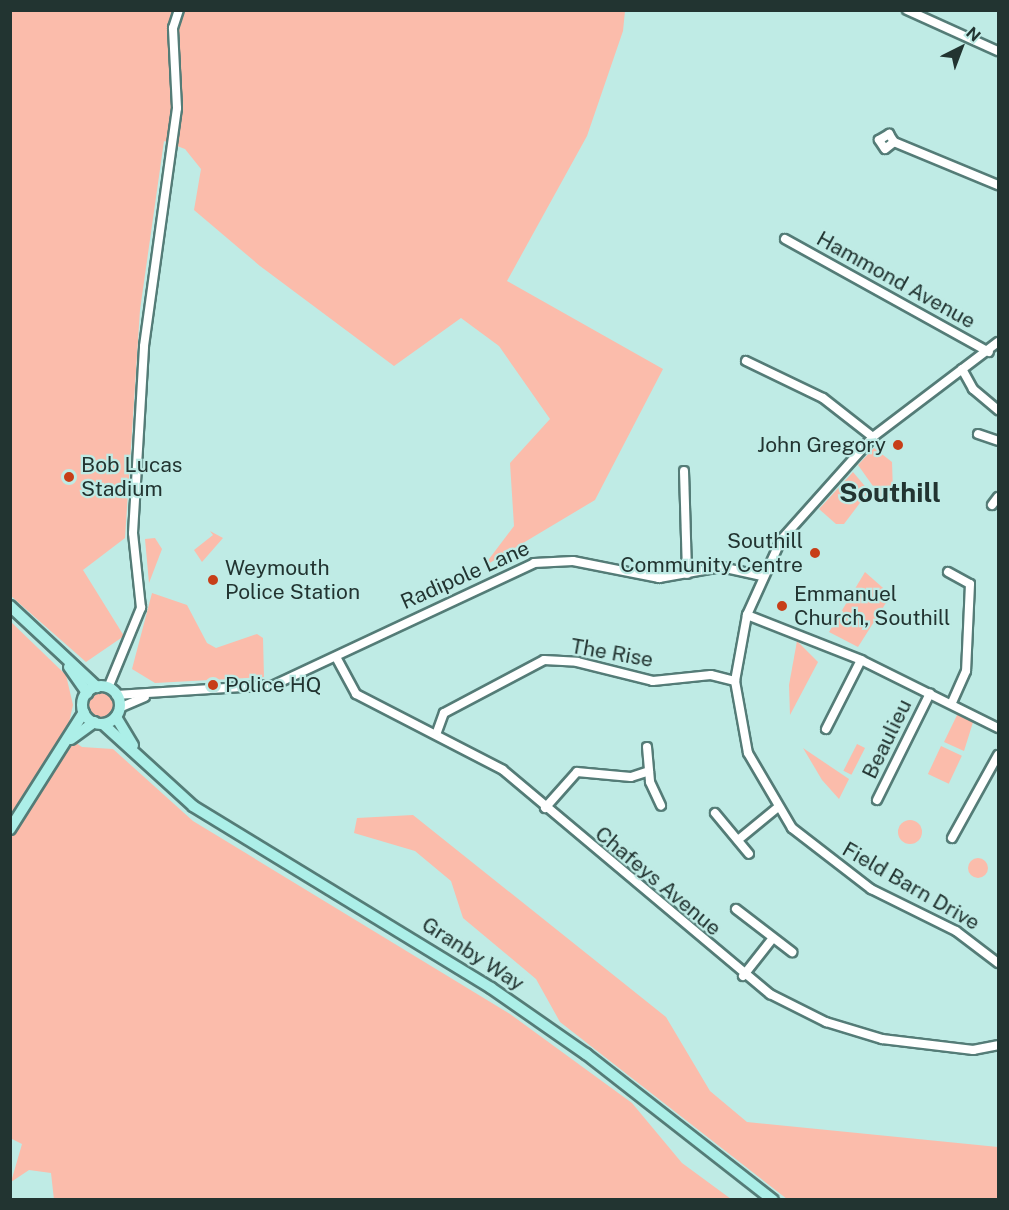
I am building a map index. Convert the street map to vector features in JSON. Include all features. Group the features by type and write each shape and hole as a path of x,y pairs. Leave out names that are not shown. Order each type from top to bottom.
{"main road":[{"path":"10,606 57,650 92,690 112,691 118,712 70,739"},
{"path":"10,829 70,739 92,690"},
{"path":"84,712 98,723"},
{"name":"Granby Way","path":"118,712 140,759"},
{"name":"Granby Way","path":"98,723 193,806 360,904 586,1054 773,1200"}],"street":[{"path":"112,691 141,608 133,532 144,346 177,108 173,28 178,10"},
{"path":"907,10 999,51"},
{"path":"894,142 999,185"},
{"name":"Hammond Avenue","path":"785,239 989,352"},
{"path":"762,576 782,540 873,437 962,369 989,352 999,342"},
{"path":"746,361 824,398 873,437"},
{"path":"962,369 973,389 999,410"},
{"path":"978,434 999,441"},
{"path":"684,471 687,574"},
{"path":"992,505 999,497"},
{"name":"Radipole Lane","path":"112,691 146,697 274,685 534,563 573,561 659,578 721,567 762,576"},
{"path":"948,572 970,584 966,670 951,704"},
{"name":"Field Barn Drive","path":"762,576 747,615 735,681 748,753 777,808 839,867 956,932 999,963"},
{"path":"747,615 861,660 999,728"},
{"name":"Chafeys Avenue","path":"336,657 356,694 436,732 503,770 743,976 826,1022 882,1039 973,1050 999,1045"},
{"name":"The Rise","path":"436,732 444,713 544,660 577,662 653,681 711,675 735,681"},
{"path":"826,729 861,660"},
{"name":"Beaulieu","path":"877,800 930,693"},
{"name":"Radipole Lane","path":"118,712 146,697"},
{"path":"647,747 649,771 661,806"},
{"path":"952,838 999,756"},
{"path":"545,808 577,772 631,777 649,771"},
{"path":"738,840 777,808"},
{"path":"715,813 750,854"},
{"path":"736,909 792,952"},
{"path":"743,976 773,938"}],"shaded area":[{"path":"10,11 625,11 623,31 587,136 507,281 663,369 595,500 483,567 514,526 510,463 550,419 499,346 461,318 394,366 260,266 194,210 201,169 185,149 164,141 140,310 125,538 83,570 124,636 86,662 11,596"},
{"path":"874,448 892,462 893,494 885,503 858,465"},
{"path":"853,472 869,491 844,524 836,524 819,509"},
{"path":"210,531 223,538 202,562 194,550 213,535"},
{"path":"155,538 162,549 149,583 145,539"},
{"path":"865,572 891,595 858,647 829,632"},
{"path":"152,593 187,605 207,643 216,648 257,634 263,638 264,677 155,683 132,669"},
{"path":"10,621 66,675 73,705 66,736 82,747 113,749 193,821 510,1014 632,1103 682,1163 731,1199 54,1200 51,1173 29,1170 11,1182 22,1144 10,1138"},
{"path":"797,641 818,662 790,715 789,685"},
{"path":"101,692 110,696 114,705 110,714 101,718 92,714 88,705 92,696"},
{"path":"959,711 974,719 964,751 944,742"},
{"path":"857,744 865,748 851,775 843,771"},
{"path":"941,746 962,756 949,784 928,774"},
{"path":"803,748 849,779 839,799 822,780"},
{"path":"413,815 666,1017 710,1091 747,1122 998,1147 998,1199 787,1199 560,1022 536,979 463,918 451,881 415,851 354,833 357,818"},
{"path":"910,820 919,823 922,832 919,841 910,844 901,841 898,832 901,823"},
{"path":"978,858 985,861 988,868 985,875 978,878 971,875 968,868 971,861"}],"place":[{"name":"John Gregory","path":"898,445"},
{"name":"Bob Lucas Stadium","path":"69,477"},
{"name":"Southill Community Centre","path":"815,553"},
{"name":"Weymouth Police Station","path":"213,580"},
{"name":"Emmanuel Church, Southill","path":"782,606"},
{"name":"Police HQ","path":"213,685"}],"district":[{"name":"Southill","path":"890,493"}]}
